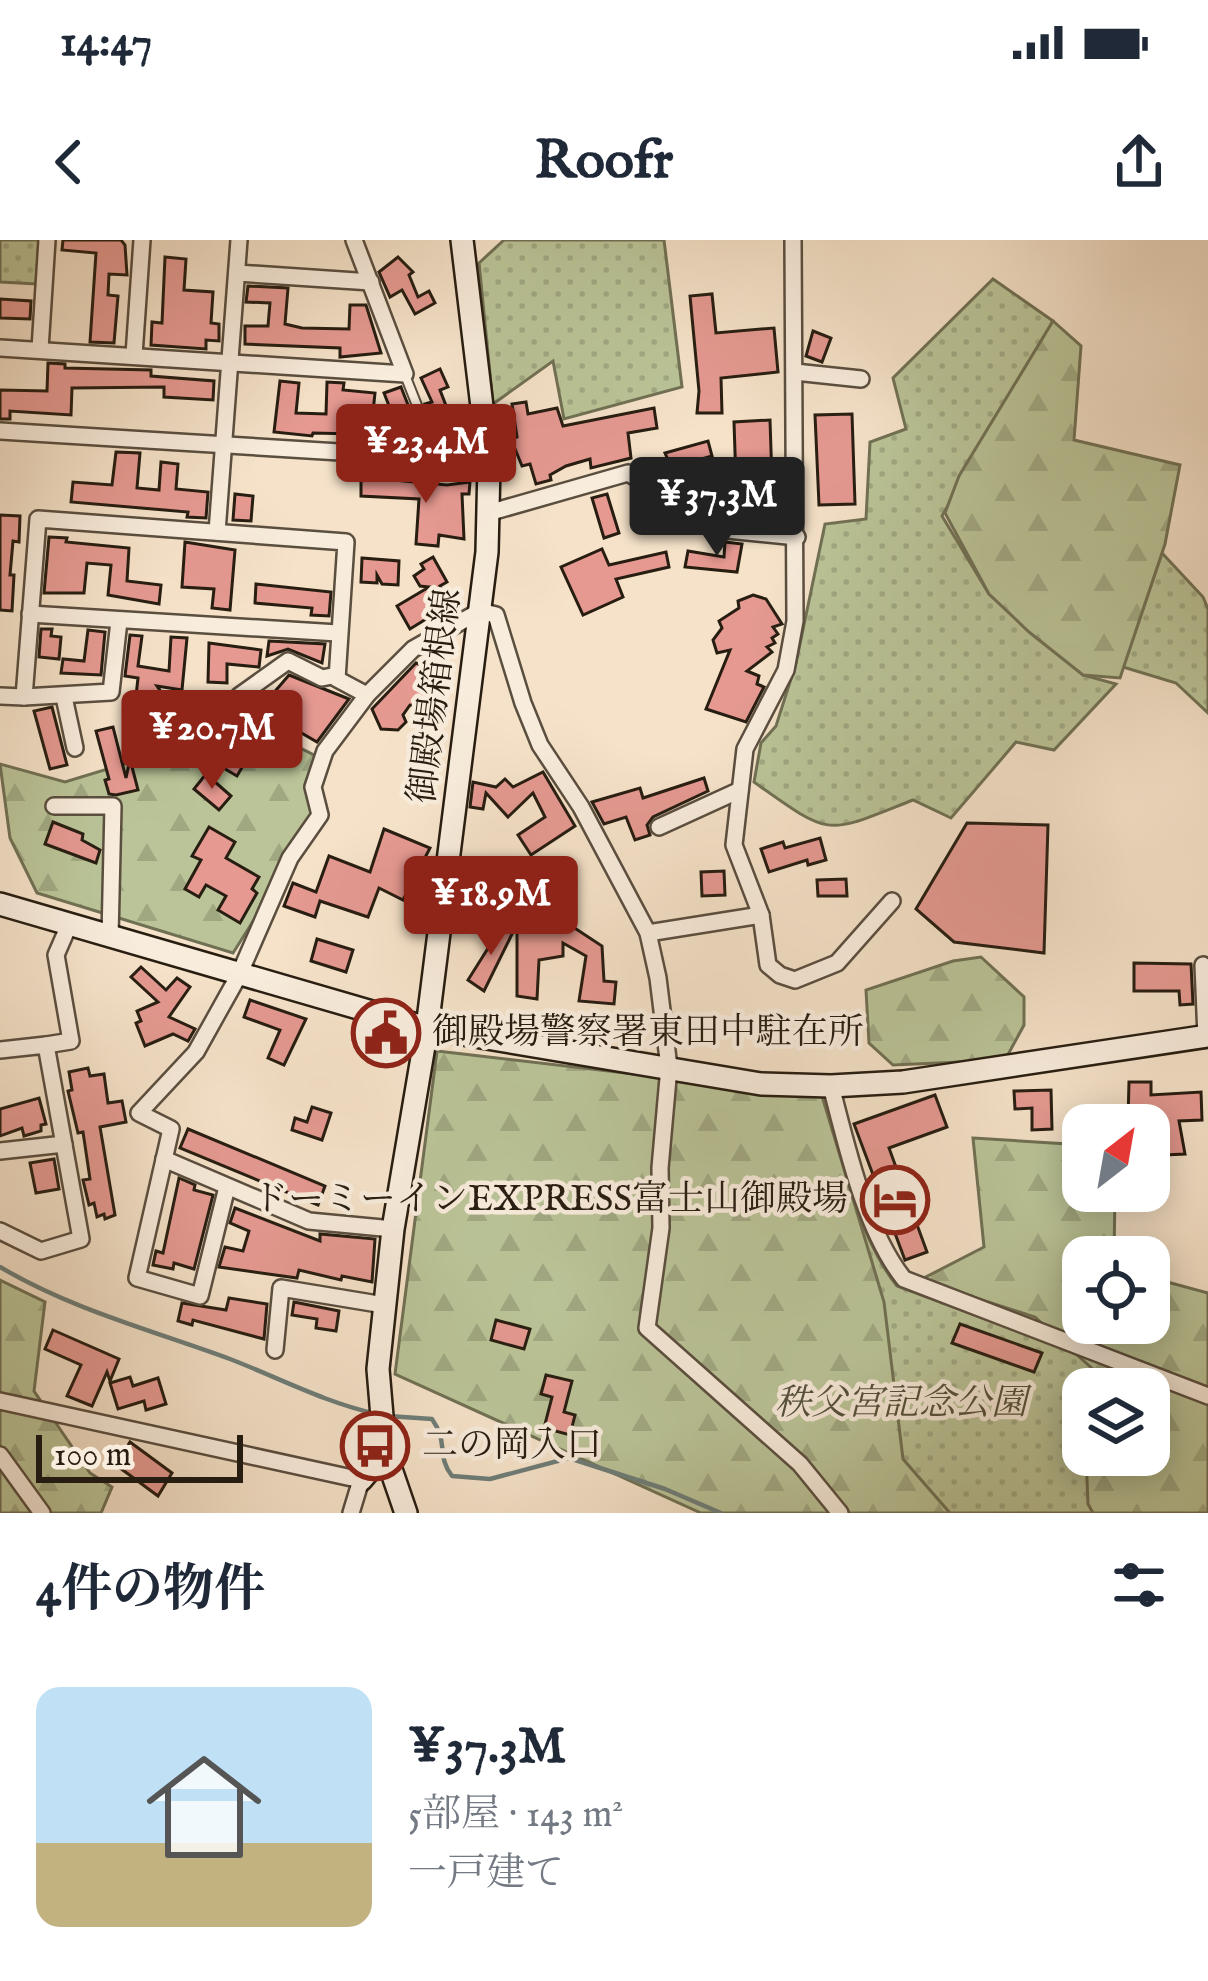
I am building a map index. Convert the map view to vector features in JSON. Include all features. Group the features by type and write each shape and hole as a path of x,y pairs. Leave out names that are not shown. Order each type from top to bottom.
{"main road":[{"name":"御殿場箱根線","path":"406,1513 385,1452 379,1369 384,1305 427,1028 480,611 488,512 489,465 462,240"},
{"path":"0,904 427,1028 761,1084 903,1082 1207,1036"},
{"path":"361,1480 385,1452"}],"street":[{"path":"40,349 47,240"},
{"path":"134,355 142,240"},
{"path":"218,532 239,240"},
{"path":"0,347 405,374 354,240"},
{"path":"794,240 795,620 786,670 745,749 734,845 761,915 768,965 780,976 796,980 837,963 892,901"},
{"path":"237,273 371,282"},
{"path":"795,372 861,379"},
{"path":"0,431 489,465"},
{"path":"488,512 628,473 727,530 796,537"},
{"path":"25,698 38,519 346,542 338,676"},
{"path":"227,1187 200,1296 137,1278 171,1129 139,1113 196,1052 239,975 290,858 320,815 313,787 325,751 367,695 413,649 480,611 496,615 540,745 580,807 648,933 658,978 669,1067 660,1168 661,1228 647,1328 800,1464 840,1513"},
{"path":"30,614 338,632"},
{"path":"0,696 112,692 119,621"},
{"path":"239,696 288,661 322,678 338,676 367,695"},
{"path":"64,697 75,748"},
{"path":"658,827 740,790"},
{"path":"54,806 113,806 110,937"},
{"path":"648,933 761,915"},
{"path":"0,1050 71,1041 56,955 69,925"},
{"path":"1203,965 1207,1036"},
{"path":"0,1231 41,1251 81,1239 46,1045"},
{"path":"831,1086 862,1192 890,1260 904,1279 1208,1396"},
{"path":"0,1151 64,1144"},
{"path":"164,1159 308,1221 393,1229"},
{"path":"275,1350 281,1288 384,1305"},
{"path":"0,1401 361,1480 351,1513"},
{"path":"0,1455 42,1513"}],"lane":[{"path":"405,374 437,458"}],"green space":[{"path":"0,240 39,240 36,284 0,282"},
{"path":"504,240 664,240 682,387 564,419 553,361 493,404 479,263"},
{"path":"993,279 1053,321 942,516 989,594 1083,675 1116,684 1054,750 1016,742 951,818 913,800 862,820 830,825 816,822 754,782 761,743 776,726 796,663 825,524 866,519 870,442 906,429 893,378"},
{"path":"1053,321 1081,346 1074,440 1180,465 1165,544 1120,678 1083,675 1029,632 989,594 945,513 959,476"},
{"path":"1162,553 1203,597 1208,609 1208,713 1176,683 1123,667"},
{"path":"240,718 316,756 320,815 233,953 37,893 10,838 0,764 65,782 147,757 178,734 209,744"},
{"path":"981,957 1024,997 1024,1025 1005,1060 893,1065 869,1043 866,990 953,961"},
{"path":"437,1051 822,1096 884,1302 903,1459 950,1513 701,1513 395,1374"},
{"name":"秩父宮記念公園","path":"821,1102 828,1109 863,1225 897,1286 1117,1368 1062,1368 1062,1476 1170,1476 1170,1388 1208,1402 1208,1513 848,1513"},
{"path":"973,1138 1062,1144 1062,1212 1115,1212 1114,1236 1062,1236 1062,1341 1035,1317 920,1280 984,1247"},
{"path":"0,1280 45,1302 34,1391 90,1473 112,1487 101,1513 0,1513"},
{"path":"1170,1283 1208,1293 1208,1513 1093,1513 1087,1476 1170,1476 1170,1368 1092,1368 1065,1344 1170,1344"}],"building":[{"path":"63,240 121,240 125,245 127,275 109,274 108,295 118,296 114,343 90,342 96,253 62,250"},
{"path":"165,257 186,259 184,290 213,292 211,323 219,324 219,341 206,340 206,349 151,345 152,322 162,323"},
{"path":"398,257 413,272 409,275 418,297 429,291 435,303 415,314 402,290 390,297 379,272"},
{"path":"248,286 288,288 285,324 302,328 349,329 350,305 366,305 381,353 340,357 340,348 245,344 245,326 268,326 270,303 246,302"},
{"path":"712,294 716,333 774,328 778,372 721,378 722,413 697,413 690,296"},
{"path":"0,299 31,301 30,319 0,318"},
{"path":"813,331 831,338 822,362 806,356"},
{"path":"48,363 65,364 65,368 151,370 151,376 214,381 213,400 164,397 164,387 72,388 71,415 10,411 10,419 0,419 0,390 47,391"},
{"path":"440,369 448,387 440,390 450,416 433,423 425,404 432,402 421,378"},
{"path":"280,381 299,383 296,413 326,414 327,382 344,383 343,390 375,393 370,440 354,438 355,434 274,432"},
{"path":"401,387 419,433 402,439 384,393"},
{"path":"526,402 528,414 557,408 563,426 654,408 657,428 628,433 631,458 591,468 590,459 566,466 550,475 551,480 536,484 530,464 522,466 511,439 517,437 512,404"},
{"path":"852,414 855,504 819,505 815,415"},
{"path":"770,420 773,511 737,512 734,422"},
{"path":"708,441 712,456 691,462 699,485 681,489 665,453"},
{"path":"116,452 140,453 137,488 159,490 161,462 178,464 176,489 208,492 206,518 187,517 188,512 71,502 73,482 112,485"},
{"path":"361,477 447,485 470,482 469,494 462,494 464,539 439,535 438,546 416,544 419,499 361,496"},
{"path":"638,493 675,514 669,525 632,507"},
{"path":"235,494 253,496 251,521 233,520"},
{"path":"607,494 619,533 604,538 592,498"},
{"path":"0,515 20,516 10,575 14,575 12,611 0,610"},
{"path":"49,537 129,548 127,581 161,585 159,604 108,595 111,565 87,563 84,593 44,593"},
{"path":"185,542 235,550 230,610 212,608 214,589 182,587"},
{"path":"725,542 742,544 737,572 685,567 688,551 724,557"},
{"path":"602,549 609,565 666,552 669,567 616,579 623,597 583,615 561,567"},
{"path":"433,557 447,582 440,586 452,613 439,619 436,613 410,629 397,606 429,587 420,586 414,576"},
{"path":"362,558 399,561 398,585 382,584 377,575 377,583 361,582"},
{"path":"256,584 331,592 329,616 311,615 312,608 255,603"},
{"path":"753,595 766,599 782,624 773,627 778,634 767,647 772,652 747,671 759,676 757,684 764,687 746,722 706,709 730,650 717,653 713,640 722,628 719,621 739,608 738,601"},
{"path":"41,629 52,629 51,636 61,637 59,659 39,657"},
{"path":"88,630 105,632 101,675 61,673 63,659 84,661"},
{"path":"130,635 142,636 138,666 169,671 171,637 187,638 182,690 157,686 184,725 180,727 184,747 157,711 134,714 138,678 125,676"},
{"path":"269,641 325,644 322,663 288,649 267,656"},
{"path":"209,643 261,650 259,667 227,664 227,683 208,682"},
{"path":"416,663 432,669 446,699 436,708 410,705 403,715 406,722 398,730 381,729 372,709"},
{"path":"289,675 349,699 317,742 250,703 265,692 271,696"},
{"path":"52,707 67,765 50,769 34,711"},
{"path":"113,727 126,778 130,759 138,790 116,795 109,794 96,731"},
{"path":"221,742 248,757 237,776 210,760"},
{"path":"543,772 575,826 531,855 518,835 545,817 533,793 508,817 486,793 483,809 470,807 473,782 496,787 505,779 513,787"},
{"path":"206,774 231,796 219,810 194,789"},
{"path":"704,778 708,791 653,817 647,825 650,835 635,840 626,817 604,824 592,802 640,788 643,798"},
{"path":"53,822 83,834 82,840 100,850 96,863 45,844"},
{"path":"967,823 1048,825 1044,953 954,942 916,909"},
{"path":"209,827 235,842 226,858 259,877 252,889 257,893 240,923 218,910 226,896 206,885 199,897 185,889 201,860 192,856"},
{"path":"384,829 430,848 403,900 379,888 368,917 320,901 315,917 284,906 293,883 316,892 329,856 370,872"},
{"path":"820,838 826,860 808,865 807,860 769,872 761,849"},
{"path":"724,871 725,895 702,896 701,872"},
{"path":"846,879 847,896 818,896 817,880"},
{"path":"570,925 602,946 604,981 616,982 614,1004 579,1001 586,956 563,943 563,956 539,960 537,999 517,996 517,926"},
{"path":"502,926 516,926 484,991 468,980"},
{"path":"317,939 353,950 346,972 311,961"},
{"path":"1134,963 1191,964 1193,1004 1180,1005 1179,991 1134,991"},
{"path":"141,967 166,990 177,978 190,987 169,1017 195,1029 188,1041 173,1034 145,1046 136,1023 141,1021 137,1011 158,1002 131,977"},
{"path":"250,1000 306,1019 284,1065 268,1058 280,1030 244,1017"},
{"path":"88,1068 90,1076 104,1074 108,1103 122,1101 126,1122 100,1127 115,1215 105,1219 104,1214 97,1217 94,1203 89,1205 83,1180 90,1179 83,1132 78,1133 68,1091 72,1090 69,1072"},
{"path":"1129,1082 1151,1082 1151,1095 1201,1092 1202,1120 1179,1121 1185,1154 1170,1155 1170,1104 1128,1104"},
{"path":"1051,1090 1052,1129 1032,1130 1032,1108 1015,1109 1014,1091"},
{"name":"ドーミーインEXPRESS富士山御殿場","path":"935,1095 947,1127 889,1148 927,1252 905,1260 854,1124"},
{"path":"39,1098 46,1124 41,1131 24,1136 22,1128 0,1136 0,1109"},
{"path":"312,1107 331,1113 322,1140 292,1130 295,1118 307,1122"},
{"path":"188,1129 325,1186 318,1205 180,1148"},
{"path":"54,1159 59,1189 36,1193 30,1163"},
{"path":"179,1178 195,1185 194,1190 213,1195 194,1269 174,1263 173,1269 153,1265 156,1251 163,1253"},
{"path":"235,1208 320,1241 320,1234 375,1239 372,1282 299,1270 297,1278 219,1267 225,1247 243,1251 249,1231 230,1223"},
{"path":"229,1298 267,1304 264,1339 193,1320 192,1325 178,1321 182,1303 226,1310"},
{"path":"294,1302 339,1311 336,1331 316,1328 317,1319 292,1315"},
{"path":"496,1320 530,1329 524,1349 491,1340"},
{"path":"960,1324 1042,1353 1034,1372 952,1343"},
{"path":"53,1330 119,1359 110,1381 107,1372 92,1406 67,1396 81,1365 45,1349"},
{"path":"546,1375 572,1381 564,1412 575,1415 570,1435 544,1428 552,1397 541,1394"},
{"path":"130,1377 133,1386 158,1378 166,1404 146,1410 144,1401 118,1409 110,1383"},
{"path":"130,1442 172,1473 158,1496 116,1465"}],"waterway":[{"path":"0,1267 84,1307 377,1414"},
{"path":"388,1416 432,1419 452,1476 490,1479 569,1458 721,1513"}],"place":[{"name":"御殿場警察署東田中駐在所","path":"386,1033"},
{"name":"ドーミーインEXPRESS富士山御殿場","path":"895,1200"},
{"name":"二の岡入口","path":"375,1446"}]}
